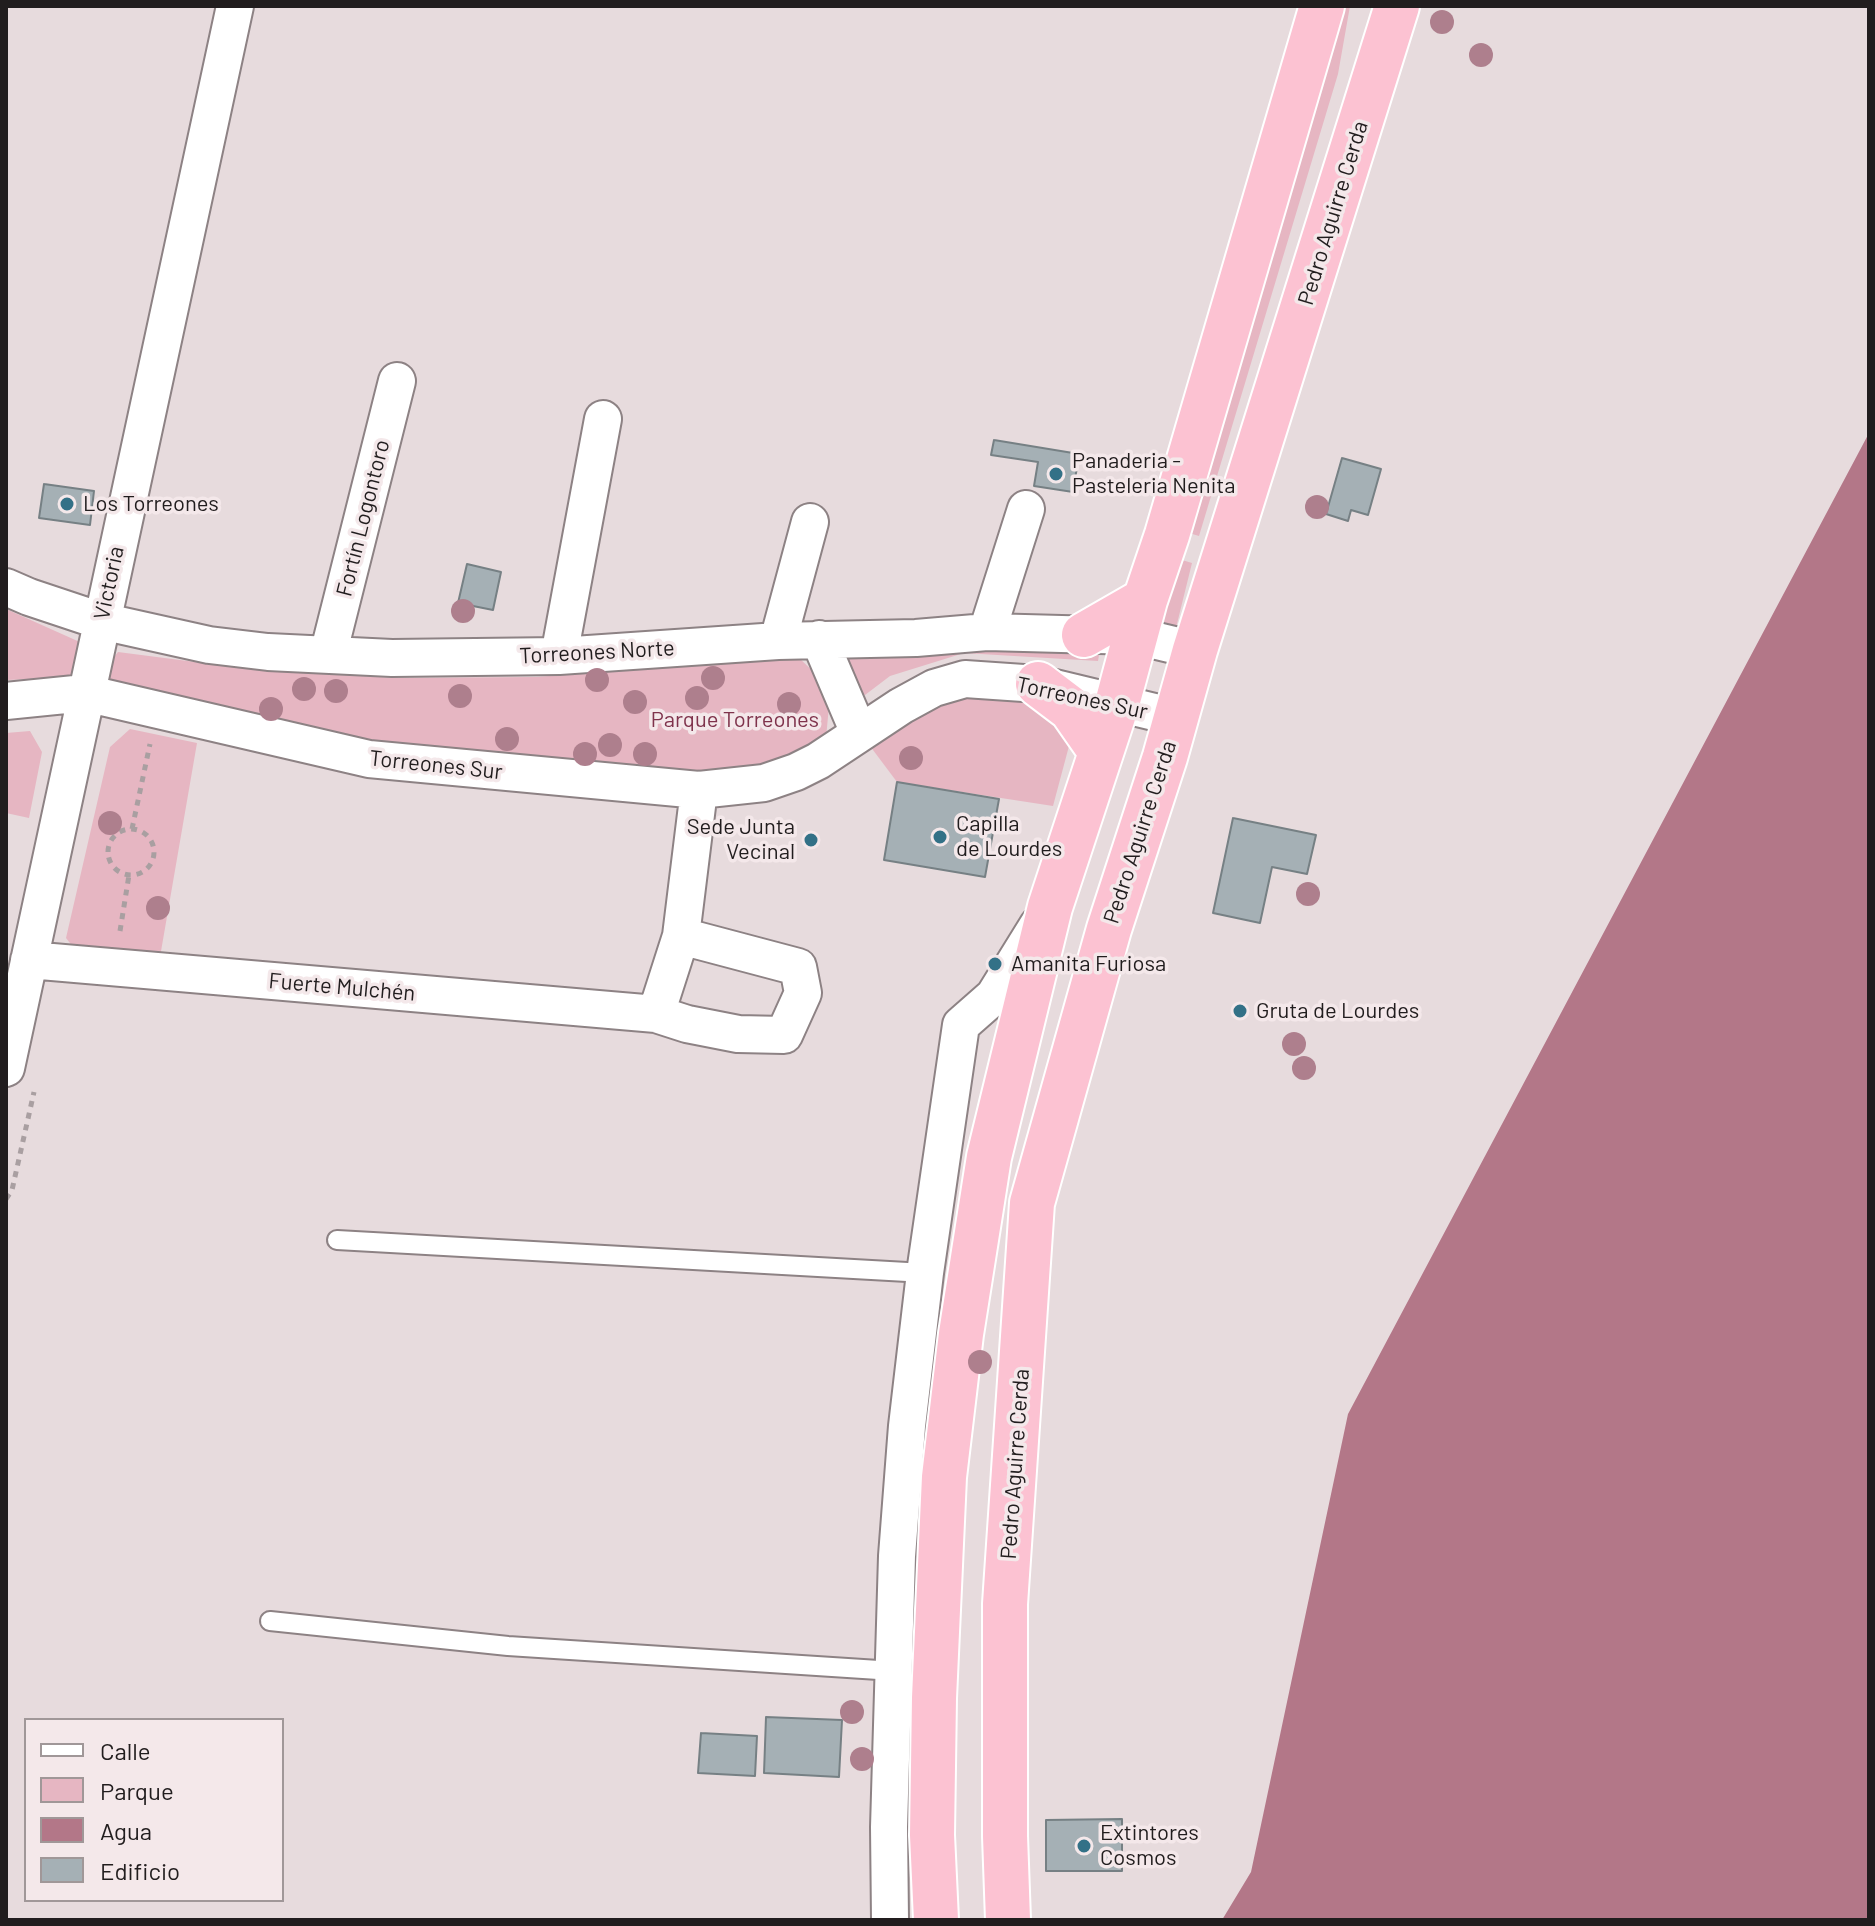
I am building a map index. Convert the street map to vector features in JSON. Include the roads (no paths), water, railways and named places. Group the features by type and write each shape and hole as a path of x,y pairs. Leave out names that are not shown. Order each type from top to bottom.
{"highway":[{"path":"936,1920 932,1835 934,1698 944,1477 961,1334 989,1157 1050,907 1117,704 1322,6"},
{"name":"Pedro Aguirre Cerda","path":"1008,1920 1005,1604 1032,1203 1109,929 1397,6"},
{"path":"1084,635 1141,618"},
{"path":"1038,684 1071,709 1101,752"}],"street":[{"name":"Victoria","path":"21,1076 29,960 235,6"},
{"name":"Fortín Logontoro","path":"328,655 397,381"},
{"path":"559,656 603,419"},
{"path":"987,632 1026,509"},
{"path":"778,641 810,522"},
{"name":"Torreones Norte","path":"6,587 101,621 209,645 268,652 392,658 559,656 778,641 916,638 987,632 1084,635"},
{"path":"1141,618 1195,650"},
{"path":"819,639 859,733"},
{"name":"Torreones Sur","path":"6,701 85,693 369,759 699,790 732,789 764,783 796,772 934,688 965,679 1038,684 1175,717"},
{"path":"656,1014 681,936 699,790"},
{"path":"890,1920 889,1827 897,1556 906,1440 925,1273 961,1025 994,996 1050,907"},
{"name":"Fuerte Mulchén","path":"29,960 656,1014 738,1034 784,1035 803,993 798,967 681,936"}],"lane":[{"path":"337,1240 925,1273"},
{"path":"270,1621 508,1646 894,1671"}],"water":[{"path":"1869,433 1869,1920 1222,1920 1251,1872 1348,1414"}],"place":[{"name":"Panaderia - Pasteleria Nenita","path":"1056,474"},
{"name":"Los Torreones","path":"67,504"},
{"name":"Capilla de Lourdes","path":"940,837"},
{"name":"Sede Junta Vecinal","path":"811,840"},
{"name":"Amanita Furiosa","path":"995,964"},
{"name":"Gruta de Lourdes","path":"1240,1011"},
{"name":"Extintores Cosmos","path":"1084,1846"}],"park label":[{"name":"Parque Torreones","path":"735,720"}]}
